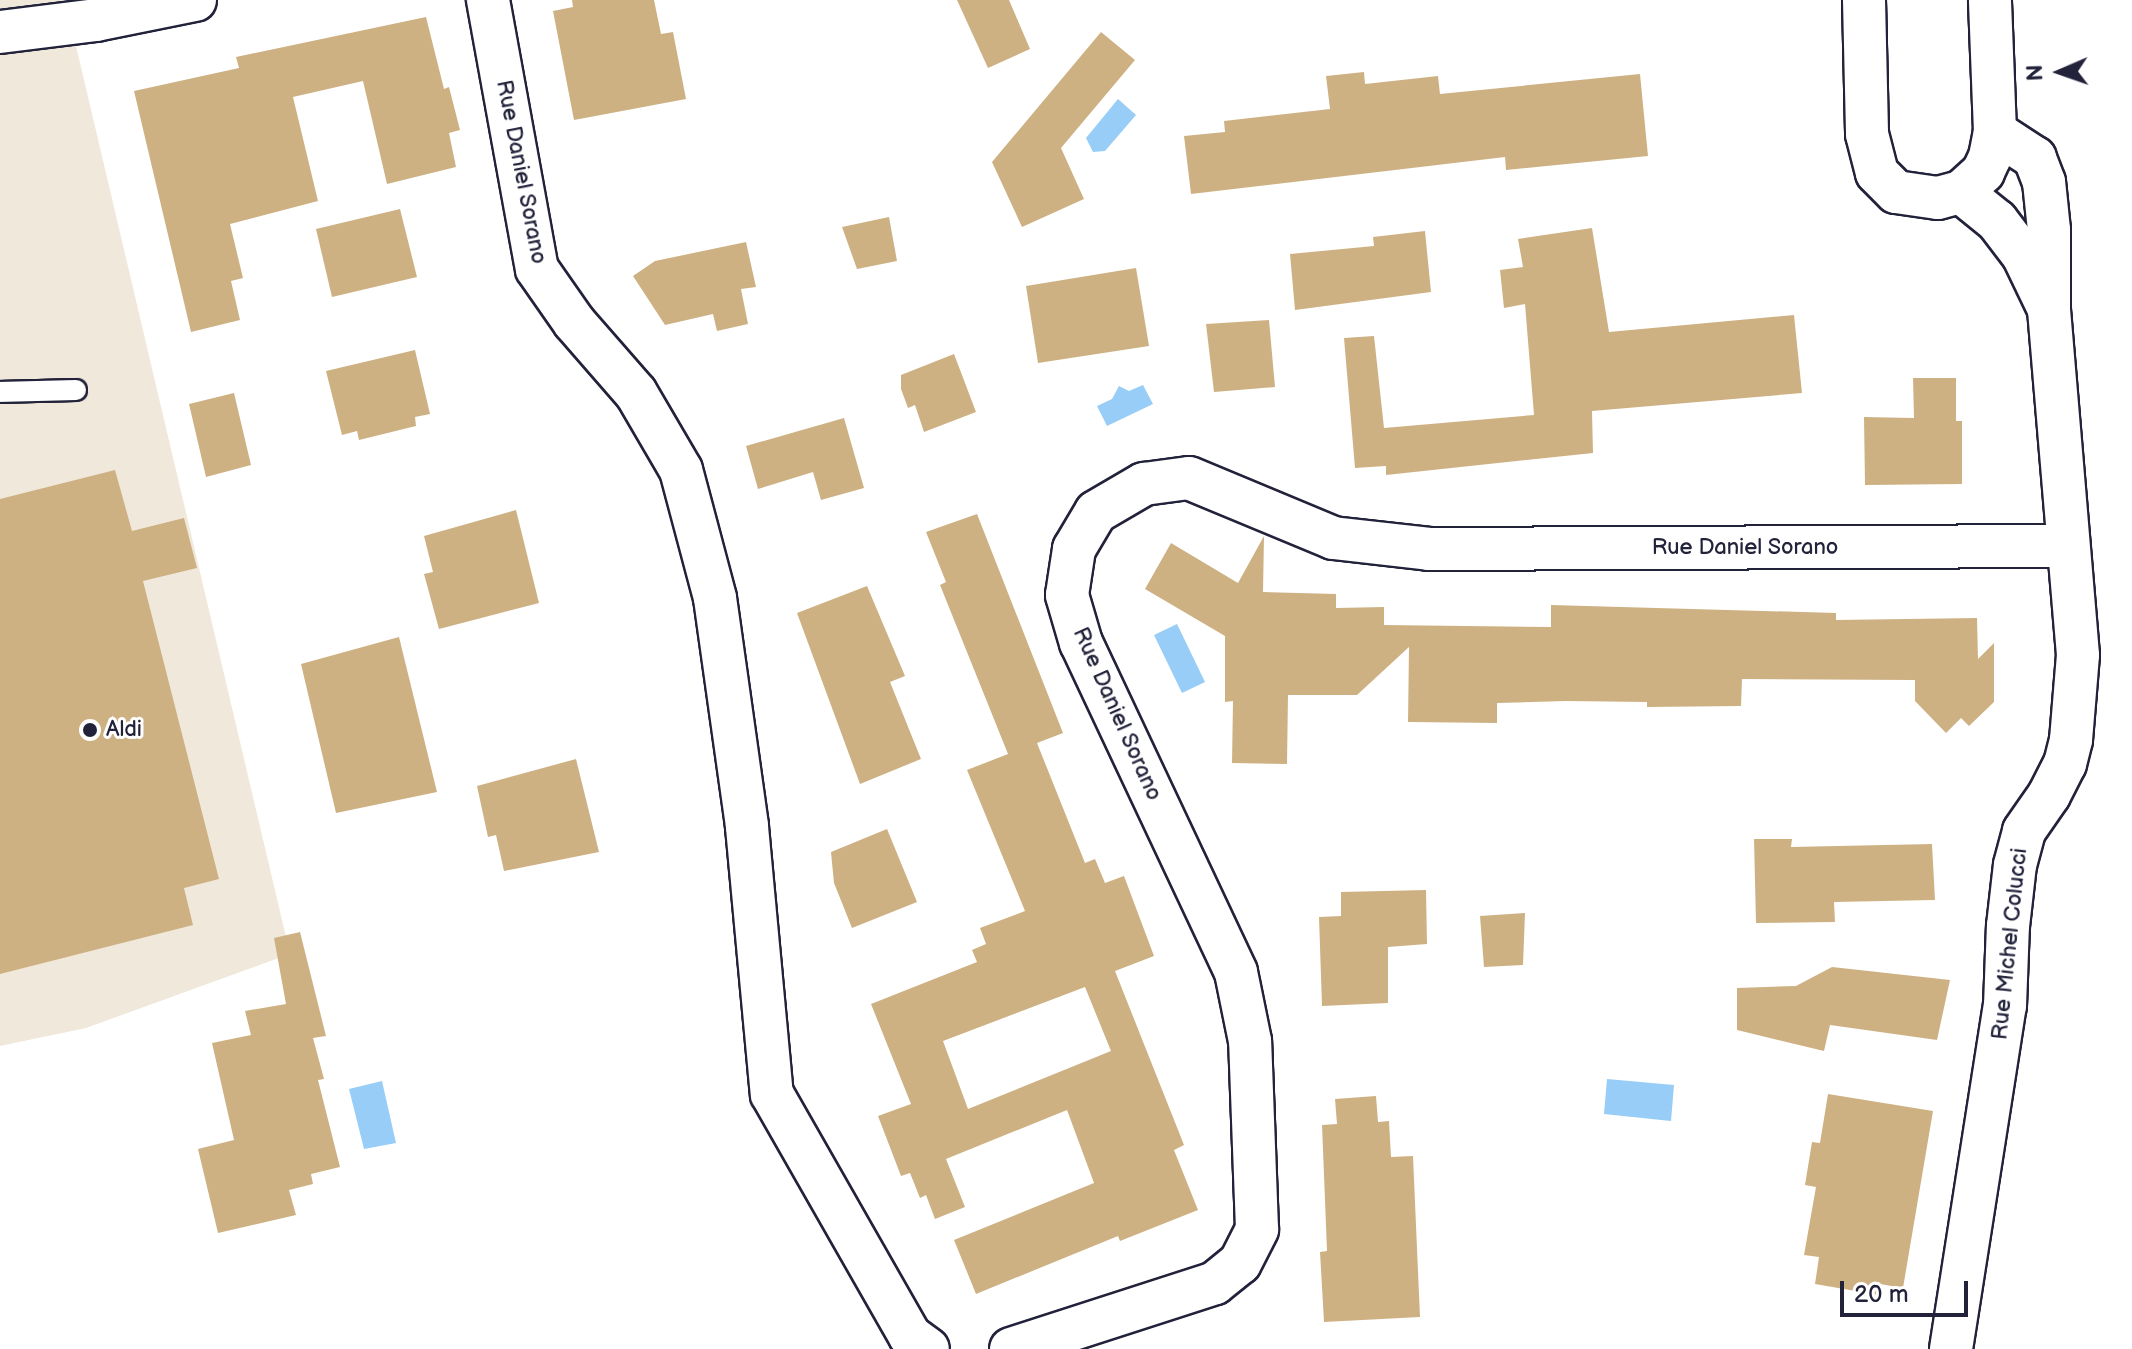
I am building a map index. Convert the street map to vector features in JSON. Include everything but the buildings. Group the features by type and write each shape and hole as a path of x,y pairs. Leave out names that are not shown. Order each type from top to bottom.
{"street":[{"path":"0,32 96,20 195,0"},
{"name":"Rue Daniel Sorano","path":"488,0 537,269 574,322 636,393 681,470 711,584 747,827 772,1094 910,1336 928,1349"},
{"path":"1864,0 1867,134 1877,173 1896,192 1919,198 1938,198 1961,192 1983,172 1995,132 1990,0"},
{"name":"Rue Michel Colucci","path":"1951,1349 2005,1006 2008,926 2015,865 2024,831 2055,785 2065,764 2071,740 2078,655 2049,309 2044,182 2035,158 1995,132"},
{"name":"Rue Michel Colucci","path":"1961,192 1997,221 2023,255 2049,309"},
{"name":"Rue Daniel Sorano","path":"1011,1349 1215,1283 1240,1263 1257,1229 1250,1041 1236,972 1081,643 1067,595 1074,549 1096,512 1144,484 1189,478 1333,538 1429,549 2068,546"}],"lane":[{"path":"0,392 76,390"}],"shaded area":[{"path":"0,0 114,0 68,12 290,954 86,1028 0,1046"}],"water":[{"path":"1118,99 1136,115 1105,151 1093,152 1086,138"},
{"path":"1143,385 1153,404 1107,426 1097,406 1112,399 1119,386 1129,391"},
{"path":"1177,624 1205,682 1182,693 1154,635"},
{"path":"1607,1079 1674,1085 1671,1121 1604,1114"},
{"path":"382,1081 396,1143 364,1149 349,1089"}],"place":[{"name":"Aldi","path":"90,730"}]}
